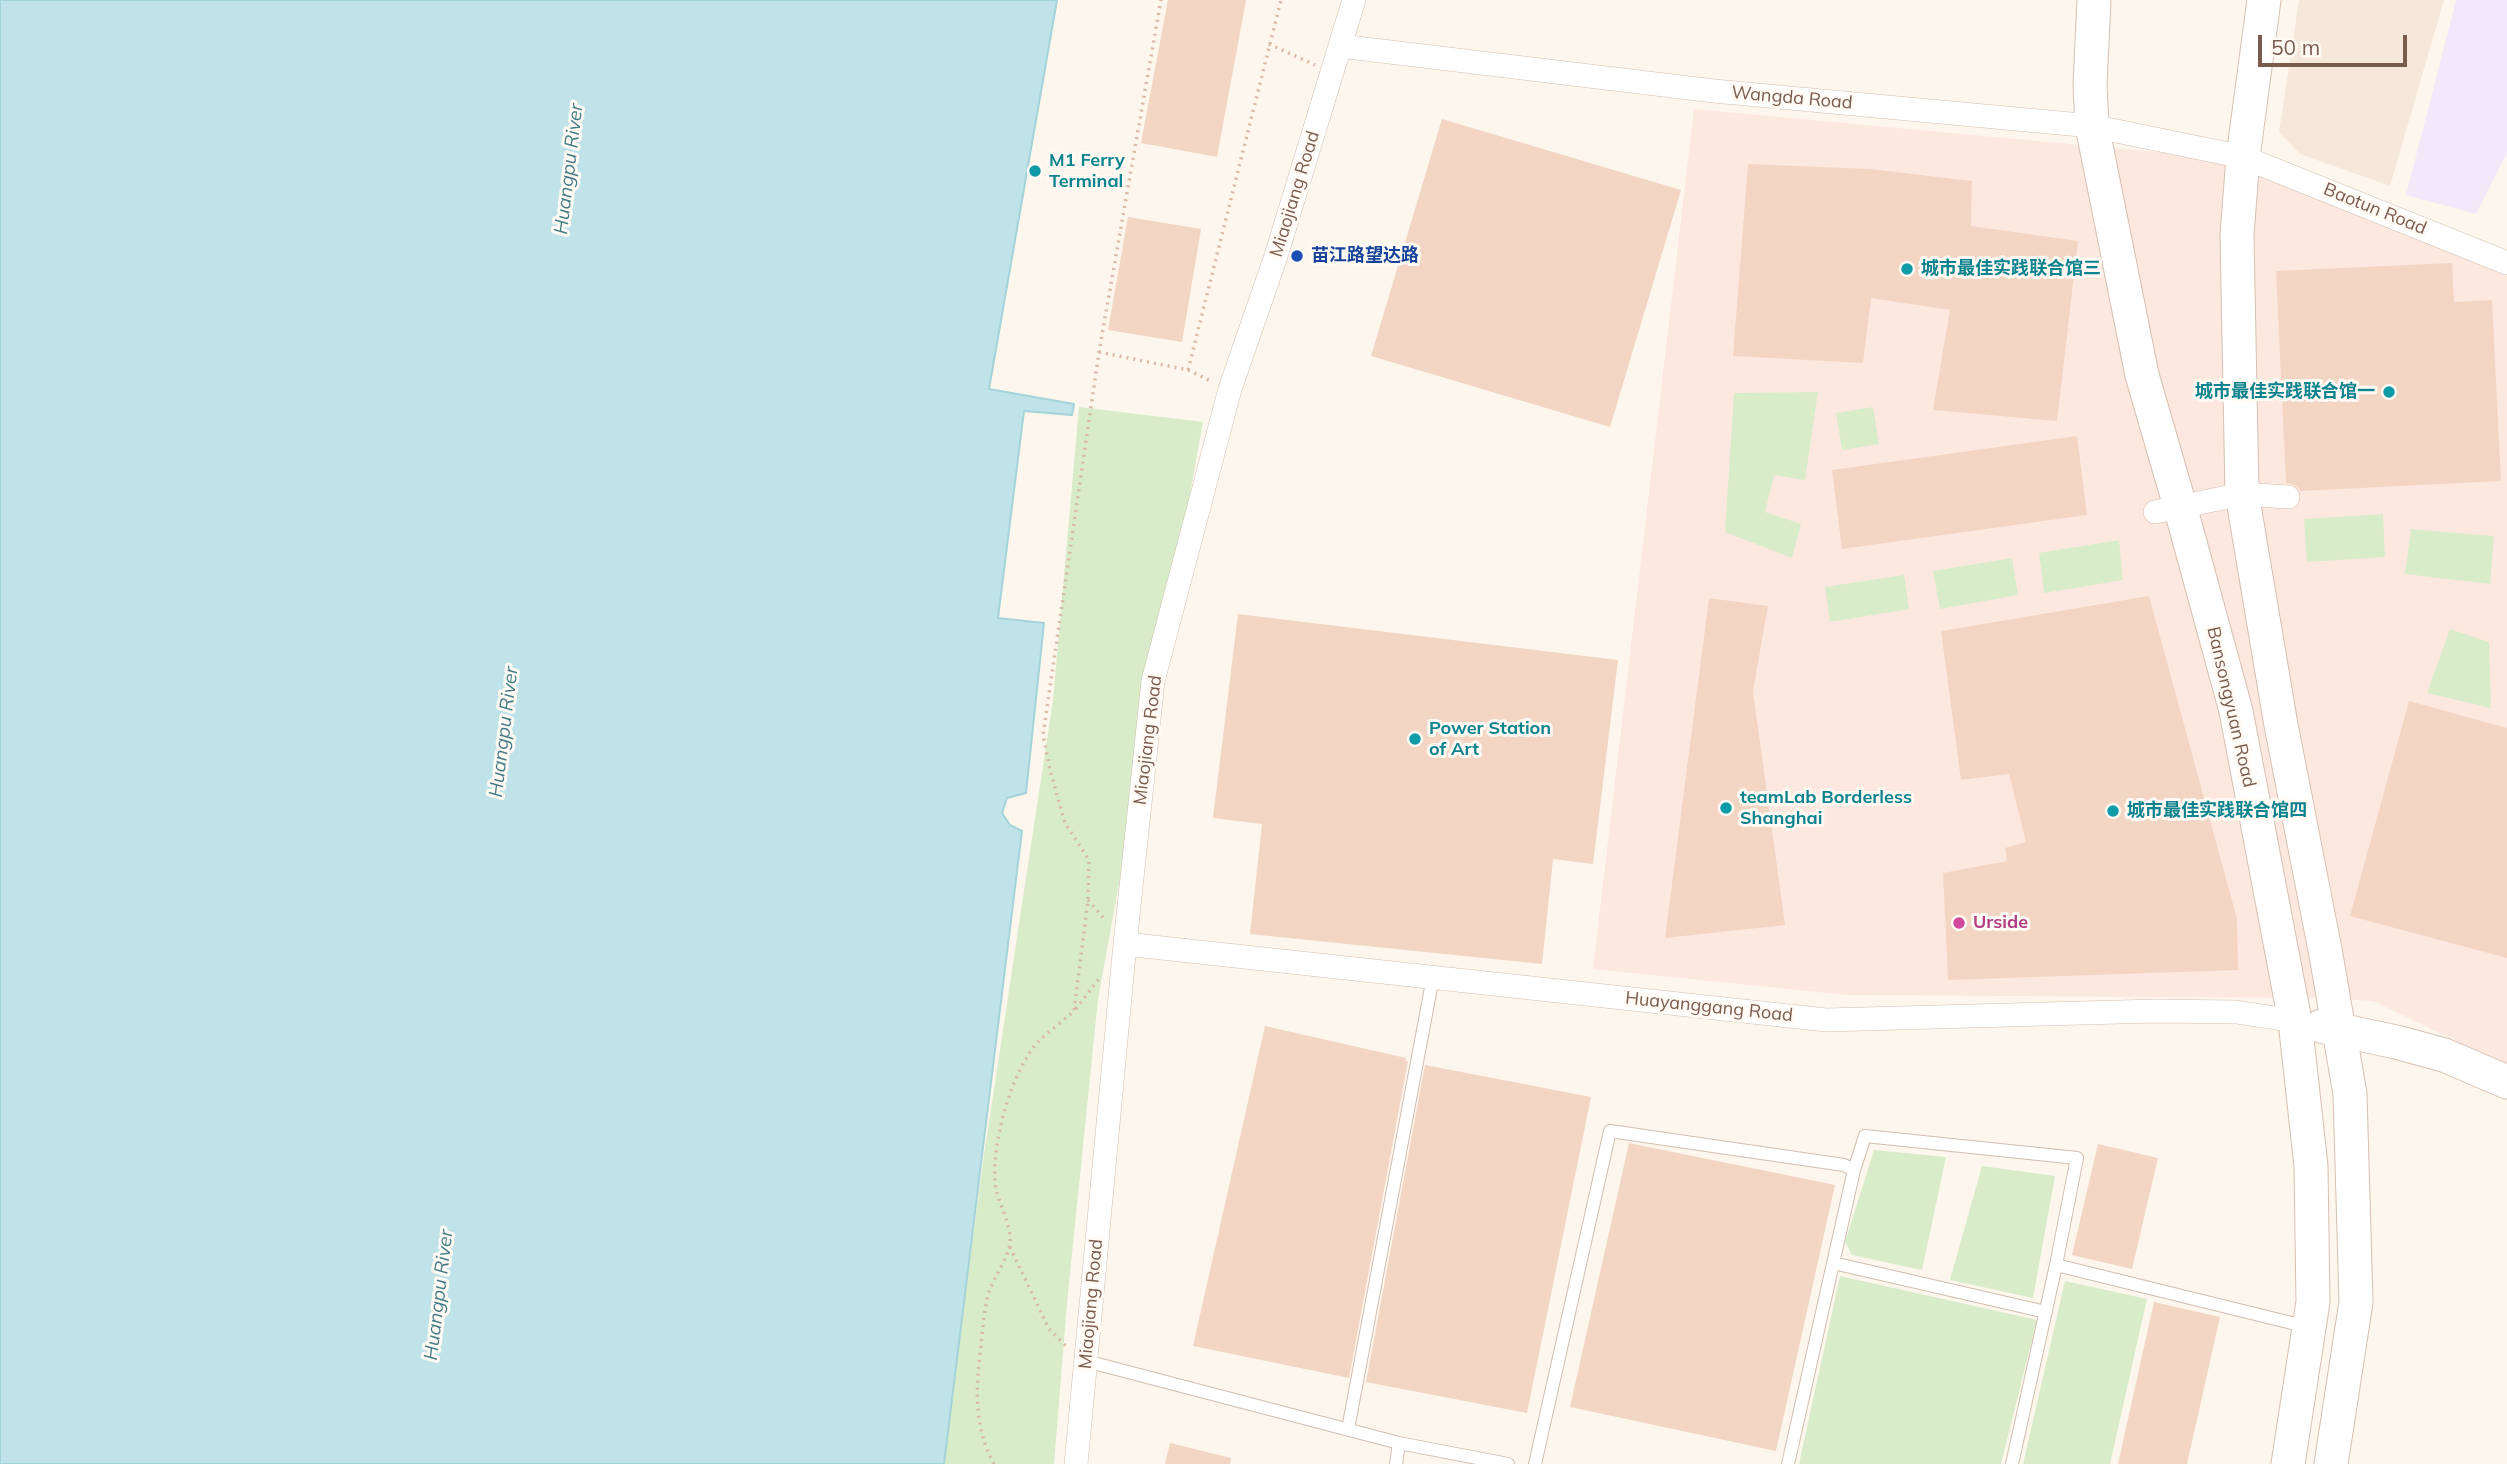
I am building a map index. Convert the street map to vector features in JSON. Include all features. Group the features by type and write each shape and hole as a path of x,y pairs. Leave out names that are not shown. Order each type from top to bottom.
{"main road":[{"name":"Bansongyuan Road","path":"2094,0 2092,126 2168,509 2236,711 2295,1021 2311,1166 2313,1302 2288,1464"},
{"path":"2264,0 2236,235 2242,494 2281,725 2340,1029 2350,1094 2356,1303 2331,1464"},
{"path":"2295,1021 2340,1029 2444,1055 2507,1082"}],"street":[{"name":"Miaojiang Road","path":"1076,1464 1125,944 1153,681 1230,389 1276,256 1354,0"},
{"name":"Wangda Road","path":"1340,47 1714,91 2092,126 2244,157"},
{"name":"Baotun Road","path":"2244,157 2507,263"},
{"path":"2168,509 2242,494 2288,497"},
{"name":"Huayanggang Road","path":"1125,944 1826,1020 2236,1012 2295,1021"}],"lane":[{"path":"1348,1429 1433,977"},
{"path":"1535,1464 1610,1131 1844,1165 1854,1170"},
{"path":"1788,1464 1854,1170 1865,1136 2077,1158 2012,1464"},
{"path":"1833,1262 2046,1312"},
{"path":"2056,1265 2309,1328"},
{"path":"1086,1361 1399,1443 1508,1464"},
{"path":"1396,1464 1399,1443"}],"path":[{"path":"1086,1361 1049,1329 1010,1247 1010,1233 995,1182 1002,1117 1018,1076 1037,1044 1074,1011 1088,900 1089,860 1065,823 1049,770 1043,735 1099,352 1161,0"},
{"path":"1099,352 1188,370 1281,0"},
{"path":"1269,44 1332,73"},
{"path":"994,1464 982,1434 976,1388 988,1295 996,1272 1010,1247"}],"shaded area":[{"path":"2299,0 2444,0 2390,186 2300,154 2279,132"},
{"path":"2456,0 2507,0 2507,153 2476,214 2406,195"},
{"path":"1694,109 2209,157 2507,268 2507,1065 2373,1001 2329,998 1847,995 1593,969"}],"green space":[{"path":"1818,392 1805,480 1774,475 1765,512 1801,524 1792,558 1725,532 1734,393"},
{"path":"1079,407 1203,422 1098,999 1067,1303 1054,1464 942,1464 984,1155 1053,700"},
{"path":"1873,407 1879,444 1842,450 1836,413"},
{"path":"2383,514 2385,557 2307,562 2304,519"},
{"path":"2411,529 2494,536 2490,584 2405,574"},
{"path":"2119,540 2123,580 2044,593 2039,553"},
{"path":"2012,558 2018,595 1940,609 1933,571"},
{"path":"1904,575 1909,609 1830,622 1825,587"},
{"path":"2450,629 2489,642 2491,708 2427,693"},
{"path":"1874,1150 1946,1157 1922,1270 1852,1255 1845,1242"},
{"path":"1982,1166 2055,1176 2033,1298 1950,1280"},
{"path":"1840,1276 2037,1320 2001,1464 1799,1464"},
{"path":"2065,1281 2147,1299 2110,1464 2023,1464"}],"water":[{"name":"Huangpu River","path":"0,0 1057,0 989,389 1074,404 1072,415 1024,411 998,618 1044,623 1026,793 1007,798 1002,813 1010,825 1022,831 944,1464 0,1464"}],"building":[{"path":"1168,0 1246,0 1217,157 1141,143"},
{"path":"1442,119 1681,190 1610,427 1371,356"},
{"name":"城市最佳实践联合馆三","path":"1748,164 1870,169 1972,181 1971,226 2078,241 2057,421 1933,410 1950,310 1871,298 1863,363 1733,356"},
{"path":"1128,217 1201,229 1182,342 1108,330"},
{"name":"城市最佳实践联合馆一","path":"2452,263 2454,302 2492,300 2501,481 2301,491 2295,485 2286,483 2276,271"},
{"path":"2077,436 2087,515 1842,549 1832,470"},
{"name":"城市最佳实践联合馆四","path":"2149,596 2237,919 2238,970 1948,980 1943,873 2007,861 2005,848 2026,842 2009,774 1961,780 1941,631"},
{"name":"teamLab Borderless Shanghai","path":"1709,598 1768,606 1753,691 1785,925 1665,938"},
{"name":"Power Station of Art","path":"1238,614 1618,660 1593,864 1553,859 1542,964 1250,934 1262,824 1213,818"},
{"path":"2409,701 2507,728 2507,958 2350,916"},
{"path":"1265,1026 1406,1058 1405,1061 1408,1061 1349,1378 1193,1346"},
{"path":"1425,1065 1591,1097 1527,1413 1366,1382"},
{"path":"1629,1143 1835,1185 1776,1451 1570,1407"},
{"path":"2098,1144 2158,1158 2132,1269 2072,1255"},
{"path":"2154,1302 2220,1317 2187,1464 2118,1464"},
{"path":"1170,1443 1231,1458 1230,1464 1165,1464"}],"place":[{"name":"M1 Ferry Terminal","path":"1035,171"},
{"name":"苗江路望达路","path":"1297,256"},
{"name":"城市最佳实践联合馆三","path":"1907,269"},
{"name":"城市最佳实践联合馆一","path":"2389,392"},
{"name":"Power Station of Art","path":"1415,739"},
{"name":"teamLab Borderless Shanghai","path":"1726,808"},
{"name":"城市最佳实践联合馆四","path":"2113,811"},
{"name":"Urside","path":"1959,923"}]}
